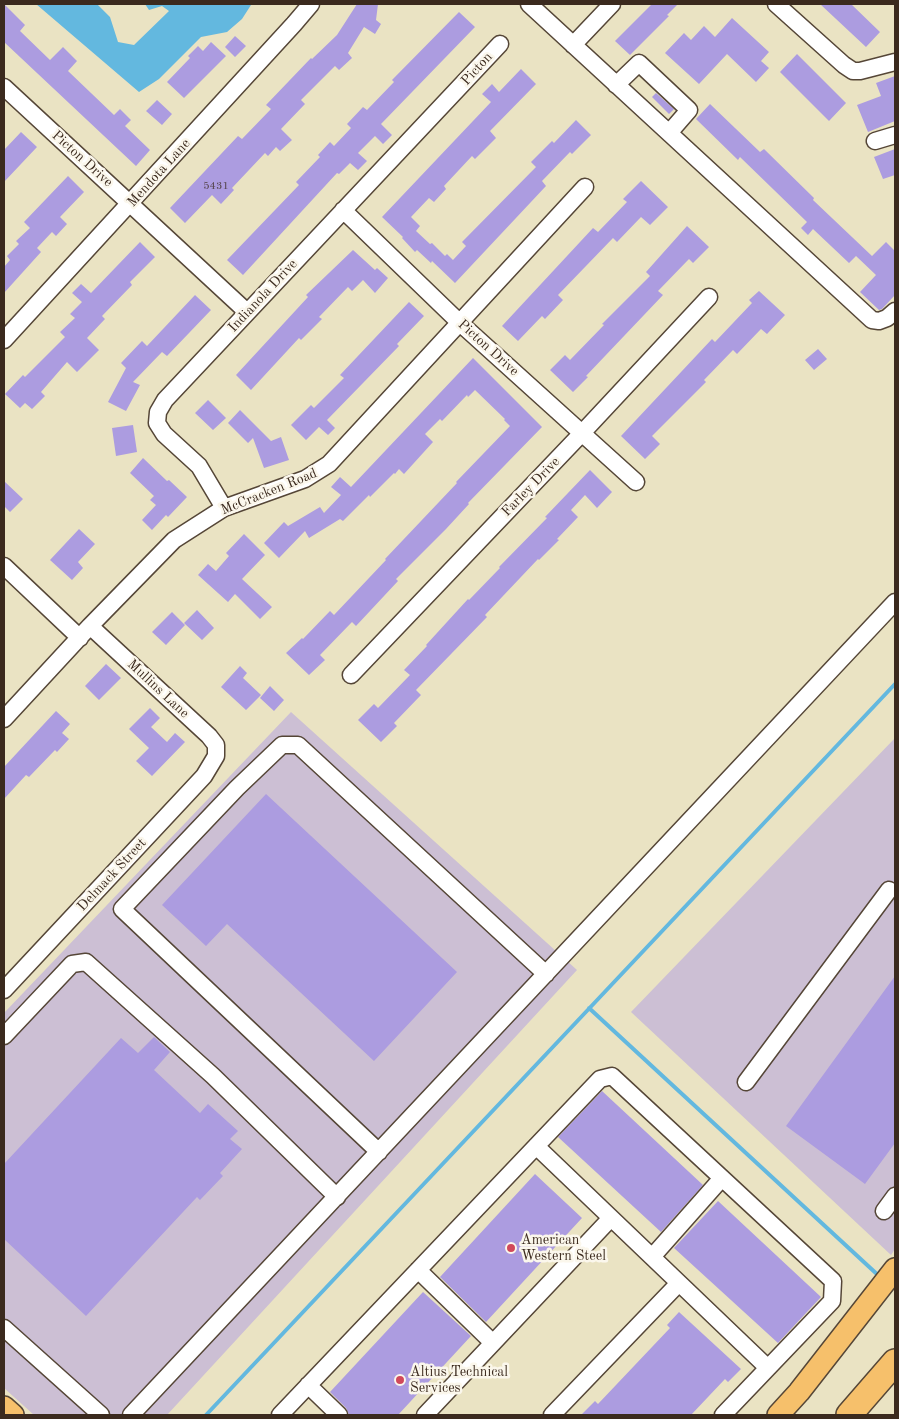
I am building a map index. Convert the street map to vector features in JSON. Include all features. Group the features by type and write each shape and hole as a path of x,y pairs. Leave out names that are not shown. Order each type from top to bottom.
{"highway":[{"path":"849,1415 895,1362"}],"main road":[{"path":"778,1415 799,1392 895,1269"},
{"path":"4,1407 13,1415"}],"street":[{"name":"Mendota Lane","path":"4,340 311,4"},
{"path":"529,4 872,320 879,321 887,318 895,311"},
{"path":"573,45 612,4"},
{"path":"781,6 844,65 853,71 895,62"},
{"name":"Picton","path":"454,95 500,44"},
{"path":"616,85 639,63 689,110 669,133"},
{"name":"Picton Drive","path":"7,95 131,203 247,312"},
{"name":"Indianola Drive","path":"224,508 199,466 164,434 157,423 158,412 165,400 247,312 454,95"},
{"path":"875,141 895,135"},
{"name":"McCracken Road","path":"4,719 174,540 224,508 305,479 329,464 585,187"},
{"name":"Picton Drive","path":"343,210 460,323 583,432 636,482"},
{"name":"Farley Drive","path":"350,675 583,432 709,297"},
{"name":"Mullins Lane","path":"4,566 209,736 216,745 216,756"},
{"path":"131,1415 895,602"},
{"path":"379,1152 122,910 237,788 282,745 298,745 546,974"},
{"name":"Delmack Street","path":"4,990 204,776 216,756"},
{"path":"746,1082 893,889"},
{"path":"4,1036 72,964 86,962 213,1076 337,1197"},
{"path":"280,1415 600,1078 612,1076 833,1281 832,1301 723,1415"},
{"path":"536,1146 768,1368"},
{"path":"652,1257 722,1178"},
{"path":"884,1211 895,1196"},
{"path":"425,1415 611,1218"},
{"path":"418,1270 493,1343"},
{"path":"561,1412 679,1283"},
{"path":"4,1328 101,1415"},
{"path":"308,1385 340,1415"}],"shaded area":[{"path":"291,712 577,970 167,1415 34,1415 4,1388 4,1013"},
{"path":"895,738 895,1249 891,1255 631,1012"}],"water":[{"path":"36,4 97,4 110,17 118,42 134,45 169,11 162,6 149,10 145,4 251,5 242,19 227,32 201,37 159,79 139,92"}],"building":[{"path":"4,4 25,25 20,31 50,60 63,47 77,61 68,71 114,115 120,109 131,120 125,126 150,150 136,166 4,42"},
{"path":"357,4 378,4 376,20 381,24 375,34 364,27 348,53 352,58 339,70 335,66 301,100 305,104 281,129 292,140 280,151 276,147 268,156 265,153 232,188 234,190 221,204 212,195 185,223 170,208 238,136 242,139 271,109 266,105 311,58 337,35"},
{"path":"652,4 678,4 667,15 669,16 630,55 615,41"},
{"path":"820,4 851,4 880,32 866,47"},
{"path":"459,12 475,27 381,124 392,135 383,144 375,136 358,153 367,161 358,170 350,163 339,174 337,173 243,275 227,260 299,185 296,182 320,157 318,155 330,142 334,146 351,128 347,124 363,107 367,110 394,82 392,80"},
{"path":"732,18 769,52 761,61 769,68 756,82 727,54 699,84 665,53 684,33 691,40 704,26 715,37"},
{"path":"235,36 246,46 235,57 225,47"},
{"path":"211,42 226,56 184,98 167,82 190,58 188,56 198,46 203,51"},
{"path":"797,54 846,103 829,121 780,72"},
{"path":"521,69 536,84 490,131 496,138 475,159 472,156 444,186 446,189 434,202 429,198 411,217 420,226 416,231 445,256 447,254 453,260 466,246 462,242 536,167 531,162 552,141 554,143 576,120 591,135 572,154 570,152 542,181 546,186 455,283 432,261 431,263 417,250 415,252 403,237 382,217 491,102 482,94 492,84 499,92"},
{"path":"895,76 895,121 868,132 857,105 881,96 876,83"},
{"path":"656,93 674,109 669,114 652,97"},
{"path":"157,100 172,114 162,125 146,111"},
{"path":"710,104 760,152 764,149 814,198 813,200 872,256 886,242 895,251 895,295 882,309 879,310 860,292 876,275 856,256 849,263 813,229 808,235 801,228 807,222 740,157 738,160 696,119"},
{"path":"21,132 37,147 4,182 4,150"},
{"path":"895,149 895,175 883,179 874,157"},
{"path":"68,176 84,192 60,217 67,224 56,236 52,232 37,248 41,252 4,293 4,267 10,260 7,256 19,244 16,241 30,228 24,222"},
{"path":"641,181 668,207 650,225 641,217 617,242 613,238 558,295 563,300 545,319 542,316 518,341 502,326 593,228 598,232 627,202 623,199"},
{"path":"687,226 709,247 693,263 689,259 658,291 663,295 573,392 550,370 565,355 570,360 604,325 602,324 650,276 646,272"},
{"path":"140,242 155,257 130,282 132,285 102,316 105,319 87,338 99,350 77,372 67,362 41,392 45,396 32,409 25,403 20,408 5,394 65,337 60,332 75,318 70,314 82,302 72,293 81,284 91,293"},
{"path":"353,250 375,270 377,268 388,278 375,293 363,280 352,291 348,287 319,317 322,319 301,340 299,338 251,390 236,375 308,297 306,295"},
{"path":"759,291 785,315 767,334 761,329 737,354 733,350 704,380 706,382 652,436 660,444 645,459 621,436 712,339 715,342 752,303 749,300"},
{"path":"195,295 211,310 167,356 162,352 133,382 140,385 126,411 108,402 126,368 121,363 142,341 147,346"},
{"path":"409,302 424,316 397,344 399,346 327,420 335,428 328,435 319,427 306,440 291,425 311,405 314,408 344,378 340,375"},
{"path":"818,349 827,359 814,370 805,360"},
{"path":"473,358 542,427 396,579 398,581 356,626 352,622 320,655 325,660 309,675 286,653 303,639 330,611 334,615 510,426 475,390 468,397 467,395 442,421 440,419 425,434 433,442 404,474 399,469 343,521 340,519 309,538 305,531 279,558 264,543 284,522 288,526 320,507 324,513 341,495 331,487 340,477 351,487"},
{"path":"208,400 226,418 213,430 195,413"},
{"path":"240,410 271,441 281,437 289,460 264,468 253,438 248,443 228,423"},
{"path":"133,425 137,452 116,456 112,428"},
{"path":"143,458 187,497 168,517 166,515 152,530 142,520 156,505 150,500 154,496 130,473"},
{"path":"590,470 612,492 597,508 585,495 571,510 578,517 557,539 559,540 538,559 485,615 487,617 416,690 421,695 394,723 397,726 381,742 358,720 374,704 378,708 410,675 404,670"},
{"path":"4,481 23,499 10,512 4,506"},
{"path":"79,529 95,544 78,562 83,568 72,580 50,560"},
{"path":"244,534 265,555 242,579 272,607 260,619 235,594 228,602 198,575 208,564 216,571 229,556 226,553"},
{"path":"197,610 214,628 202,640 184,623"},
{"path":"172,612 185,625 166,645 152,632"},
{"path":"106,664 121,678 99,700 85,686"},
{"path":"240,666 247,673 243,678 261,695 246,710 221,687"},
{"path":"270,686 284,700 274,711 260,698"},
{"path":"150,708 160,718 151,727 167,742 175,733 185,742 152,776 136,761 149,748 129,729"},
{"path":"56,711 70,724 62,733 69,739 57,752 55,750 29,777 26,775 4,799 4,767"},
{"path":"266,794 457,972 374,1061 227,924 206,946 162,905"},
{"path":"895,976 895,1143 865,1184 786,1126"},
{"path":"154,1037 170,1052 154,1070 200,1113 208,1104 238,1131 230,1139 242,1149 220,1173 223,1176 200,1200 197,1197 86,1316 4,1239 4,1164 121,1038 138,1053"},
{"path":"602,1091 703,1185 661,1232 558,1137"},
{"name":"American Western Steel","path":"535,1174 582,1218 486,1322 440,1277"},
{"path":"718,1201 821,1297 778,1343 674,1248"},
{"path":"423,1292 471,1336 398,1415 349,1415 346,1408 330,1392"},
{"path":"679,1312 741,1369 728,1382 725,1379 691,1415 581,1415 595,1401 598,1404 670,1328 667,1325"}],"waterway":[{"path":"206,1415 895,684"},
{"path":"589,1008 879,1276"}],"place":[{"name":"American Western Steel","path":"511,1248"},
{"name":"Altius Technical Services","path":"400,1380"}]}
